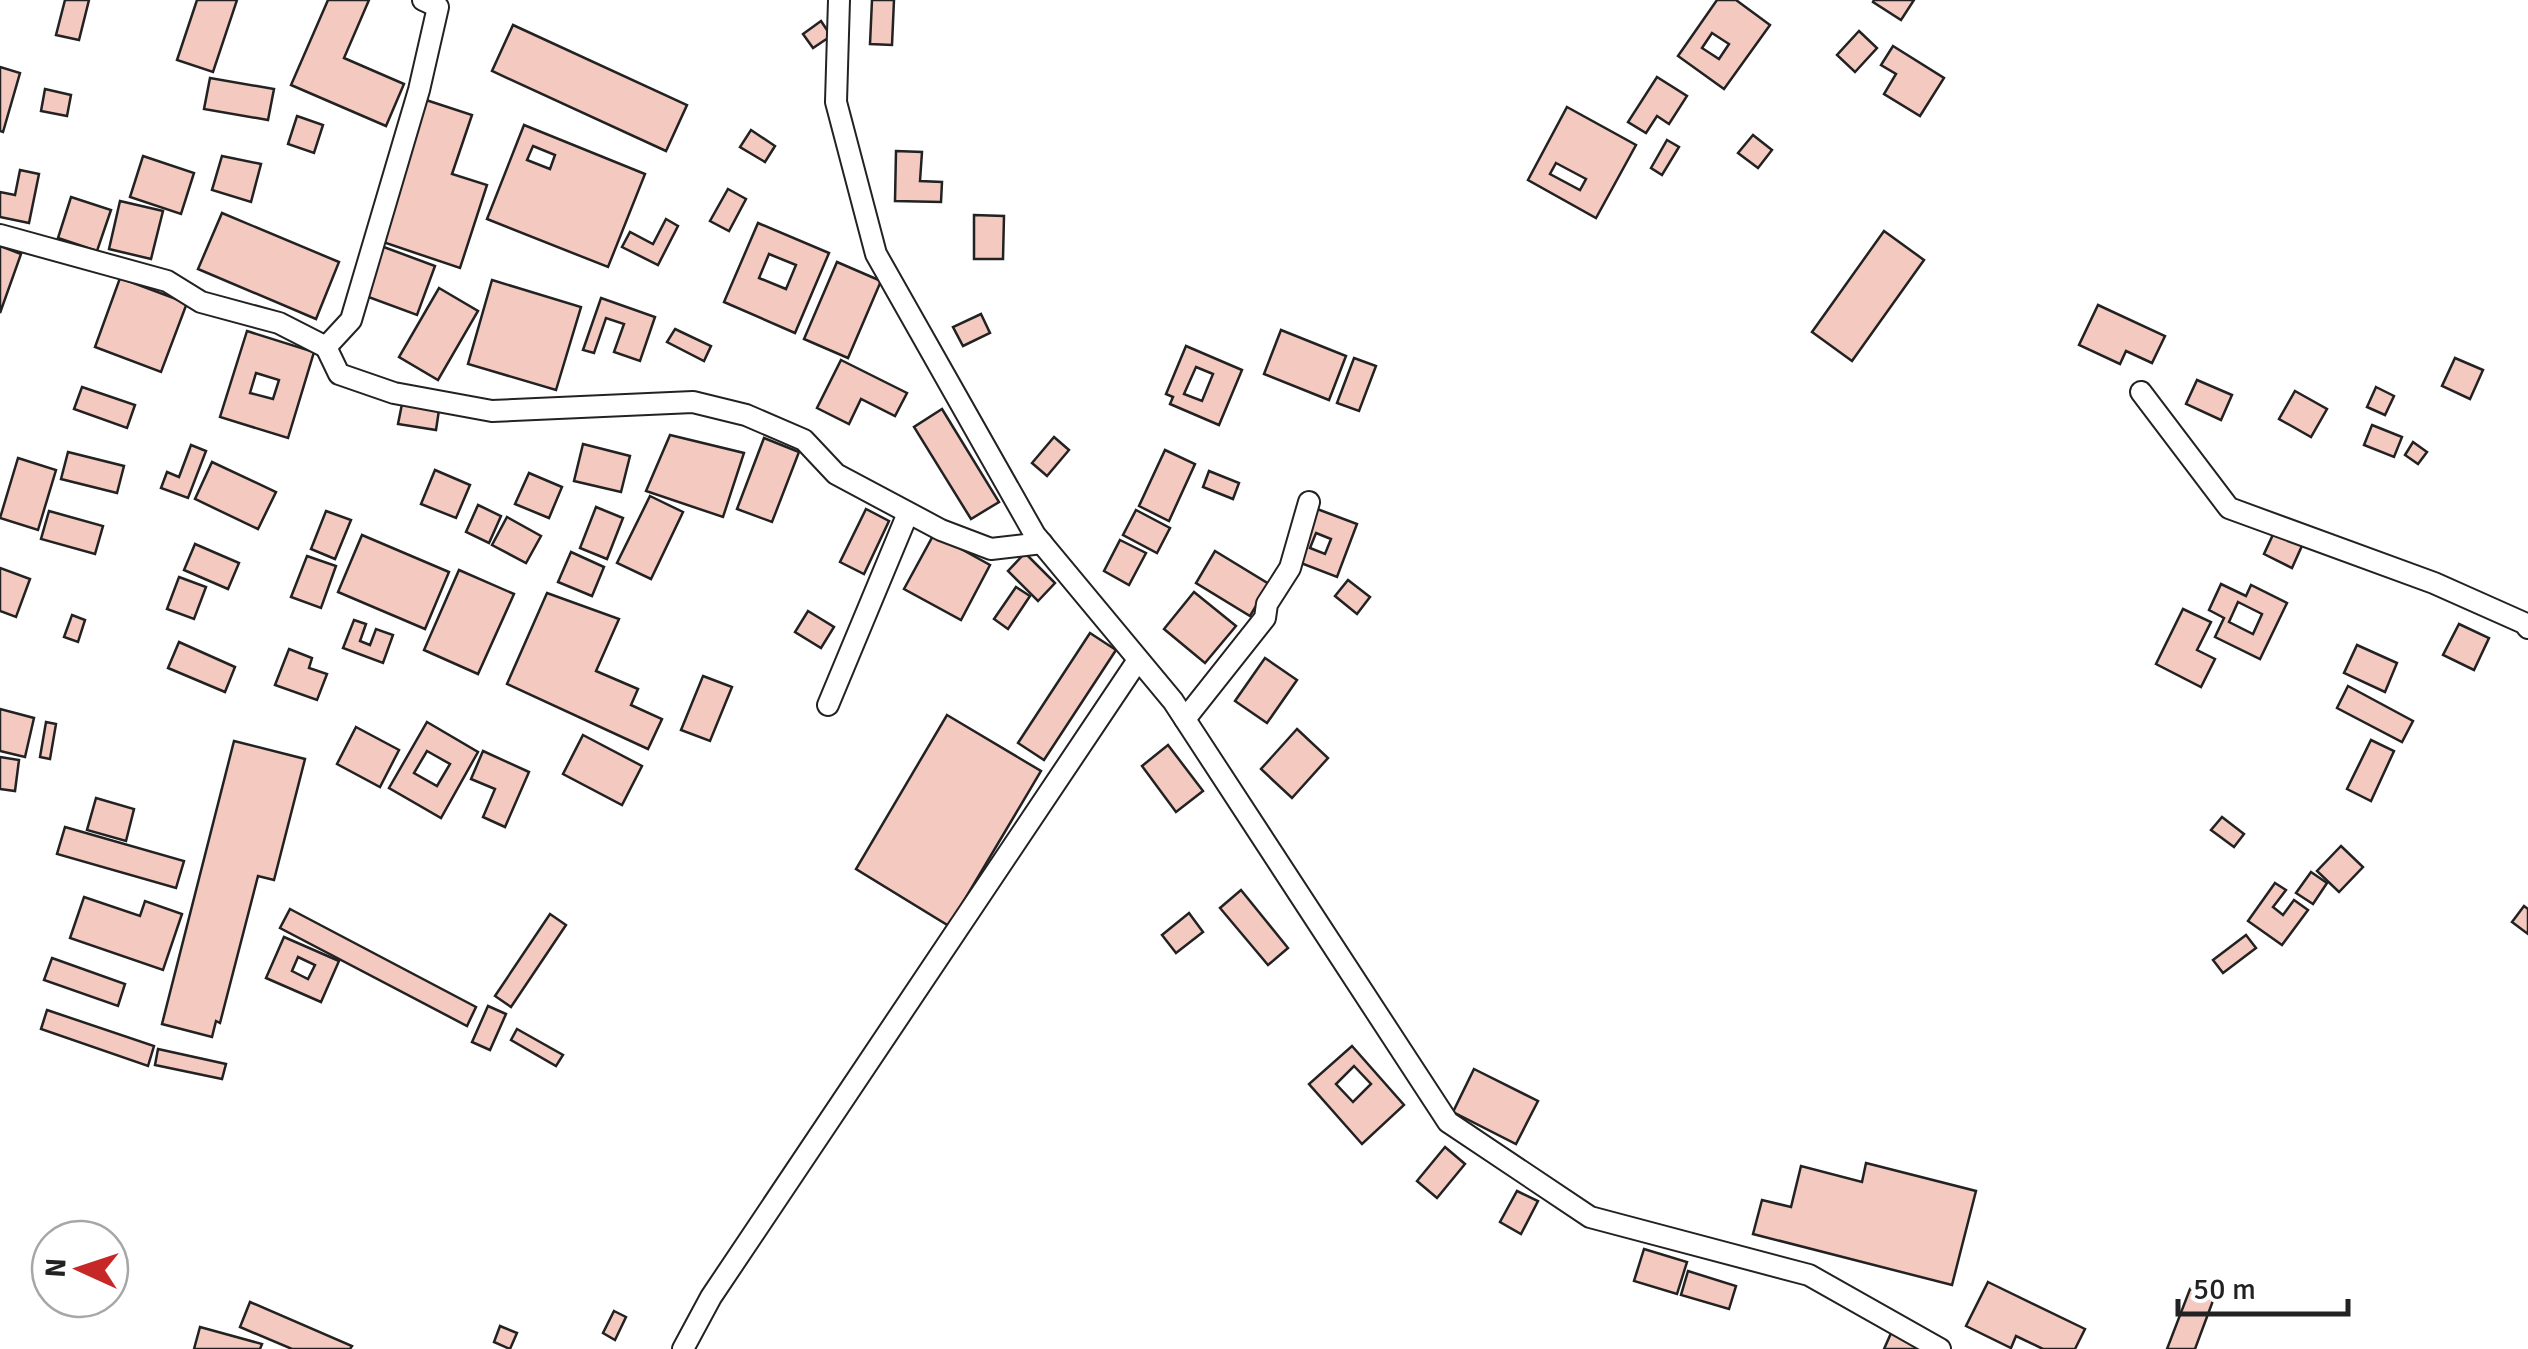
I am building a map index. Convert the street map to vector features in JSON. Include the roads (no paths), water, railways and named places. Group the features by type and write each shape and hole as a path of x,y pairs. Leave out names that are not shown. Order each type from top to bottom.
{"street":[{"path":"326,347 351,320 419,90 438,8 423,0"},
{"path":"839,0 836,102 876,254 1042,543 1172,701 1448,1122 1590,1218 1808,1274 1940,1349"},
{"path":"0,234 166,281 201,302 278,324 326,347 339,374 394,393 492,411 693,402 746,414 804,440 836,474 942,530 991,549 1042,543"},
{"path":"2141,392 2229,508 2434,583 2528,628"},
{"path":"1185,720 1265,618 1267,604 1290,568 1309,502"},
{"path":"828,705 908,513"},
{"path":"683,1349 711,1297 1138,660"}]}
